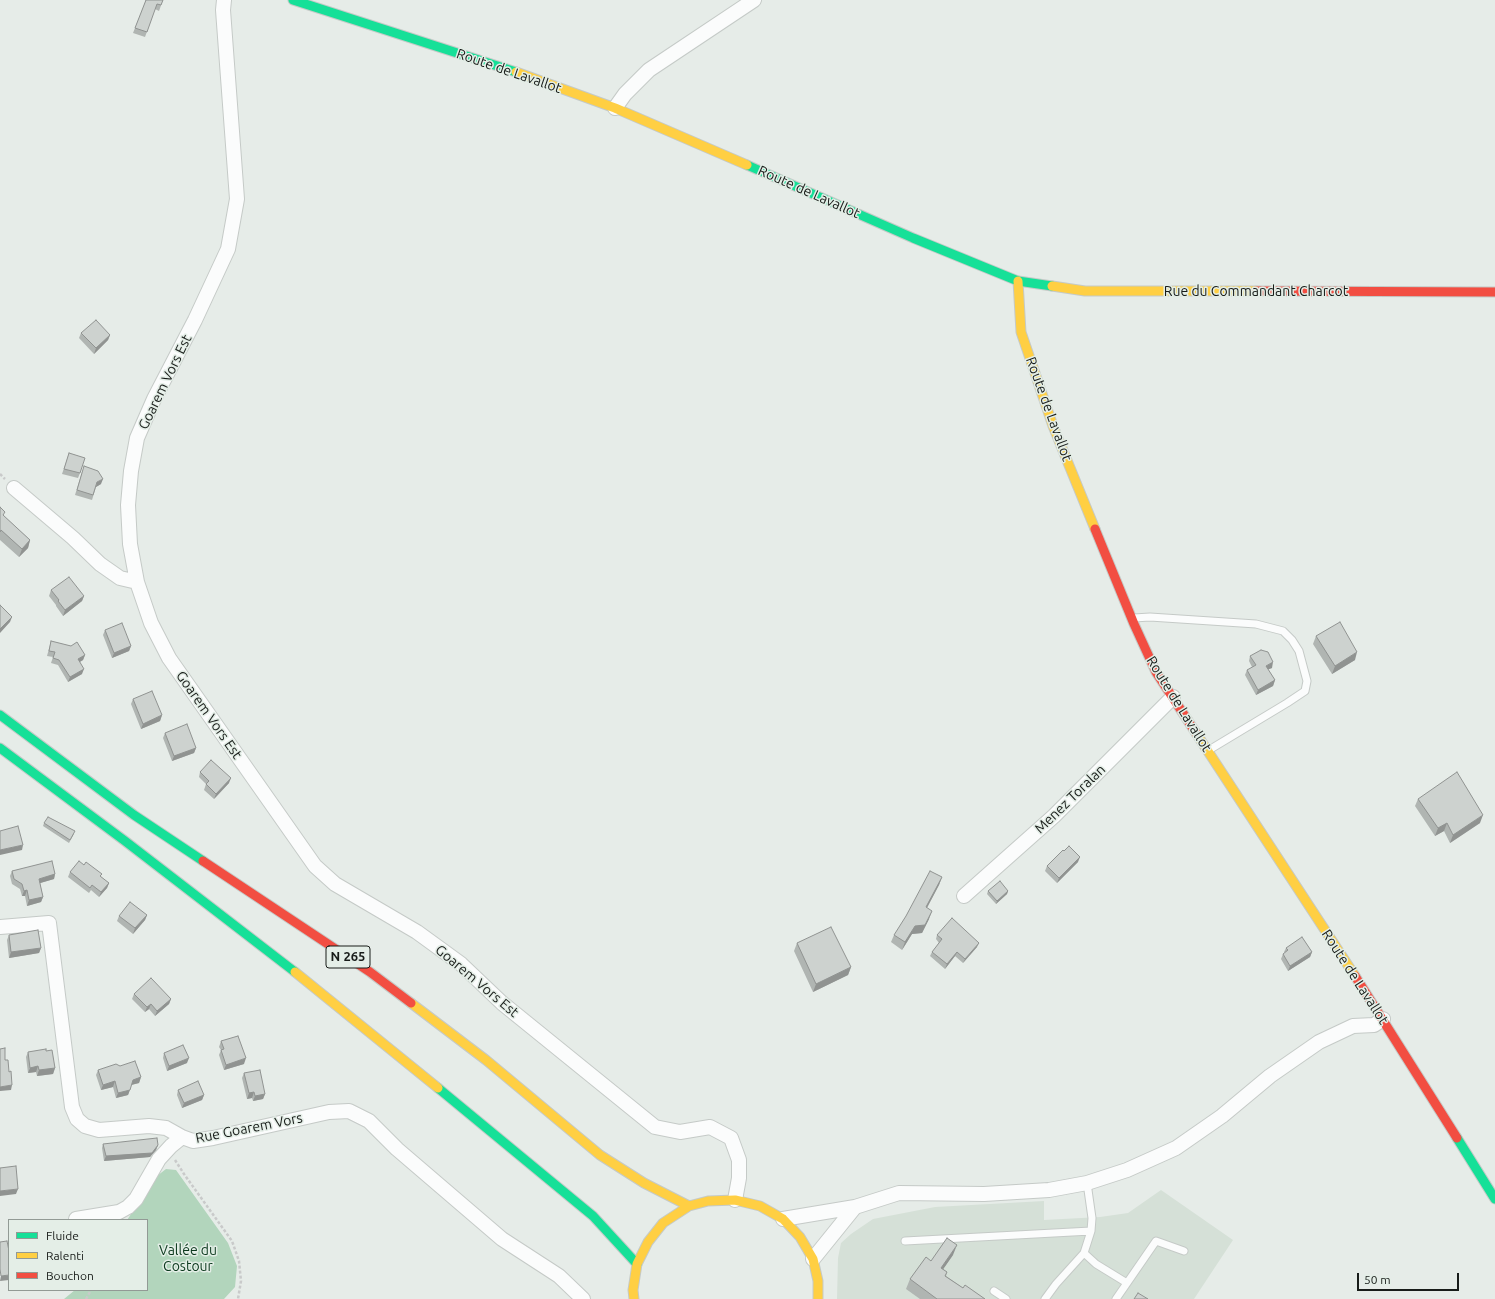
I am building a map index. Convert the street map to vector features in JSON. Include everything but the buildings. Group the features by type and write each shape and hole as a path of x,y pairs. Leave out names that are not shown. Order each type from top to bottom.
{"main road":[{"name":"Route de Lavallot","path":"293,0 504,68 615,108 913,238 1018,281 1021,332 1053,426 1131,618 1156,672 1383,1019 1495,1199"},
{"name":"Rue du Commandant Charcot","path":"1018,281 1085,291 1495,292"},
{"name":"N 265","path":"0,715 134,815 370,972 486,1060 600,1155 644,1183 689,1206"},
{"path":"0,748 264,947 593,1216 637,1264"},
{"path":"634,1299 633,1290 637,1264 648,1242 663,1223 689,1206 708,1201 735,1200 760,1206 783,1219 800,1237 813,1259 818,1280 818,1299"}],"street":[{"name":"Goarem Vors Est","path":"224,0 223,10 237,199 228,249 195,320 154,399 137,438 131,471 128,505 130,544 137,582 151,623 169,658 316,866 335,884 417,932 461,964 502,1002 655,1127 680,1132 710,1127 731,1138 738,1160 739,1178 735,1200"},
{"path":"615,108 625,94 649,70 754,0"},
{"path":"14,488 74,538 100,564 120,578 137,582"},
{"name":"Menez Toralan","path":"964,896 1054,816 1173,697"},
{"name":"Rue Goarem Vors","path":"0,927 49,923 72,1107 77,1119 85,1126 100,1130 149,1126 166,1128 177,1142 213,1138 329,1112 349,1111 369,1121 397,1150 502,1239 559,1276 582,1299"},
{"path":"783,1219 855,1207 899,1193 984,1194 1049,1190 1087,1183 1127,1170 1176,1148 1222,1116 1270,1076 1319,1042 1353,1026 1374,1026 1383,1019"},
{"path":"76,1219 119,1212 128,1208 136,1198 159,1159 177,1142"},
{"path":"813,1259 855,1207"}],"lane":[{"path":"1131,618 1150,617 1256,624 1283,631 1292,640 1299,651 1307,681 1305,690 1287,703 1207,751"},
{"path":"1046,1299 1056,1284 1084,1253 1092,1231 1092,1218 1087,1183"},
{"path":"905,1241 1092,1231"},
{"path":"1116,1299 1156,1241 1184,1251"},
{"path":"1084,1253 1096,1264 1127,1283"},
{"path":"994,1291 1006,1299"}],"path":[{"path":"177,1142 173,1156 184,1174 232,1241 240,1267 241,1281 238,1299"}],"shaded area":[{"path":"1161,1190 1233,1240 1194,1299 837,1299 838,1258 841,1243 873,1219 935,1207 1044,1201 1044,1220 1100,1217 1128,1213"}],"green space":[{"name":"Vallée du Costour","path":"166,1169 176,1170 228,1243 237,1266 235,1287 224,1299 64,1299 74,1291 148,1291 148,1219 128,1219 157,1176"}],"traffic: fast":[{"path":"293,0 516,72"},
{"path":"747,165 913,238 1018,281 1052,286"},
{"path":"0,715 134,815 203,861"},
{"path":"0,748 125,841 295,972"},
{"path":"438,1088 593,1216 637,1264"},
{"path":"1457,1138 1495,1199"}],"traffic: slow":[{"path":"516,72 615,108 747,165"},
{"path":"1018,281 1021,332 1053,426 1095,529"},
{"path":"1052,286 1085,291 1256,291"},
{"path":"1196,733 1355,976"},
{"path":"295,972 438,1088"},
{"path":"411,1003 486,1060 600,1155 644,1183 689,1206"},
{"path":"634,1299 633,1290 637,1264 648,1242 663,1223 689,1206 708,1201 735,1200 760,1206 783,1219 800,1237 813,1259 818,1281 818,1299"}],"traffic: jam":[{"path":"1256,291 1495,292"},
{"path":"1095,529 1134,624 1156,672 1196,733"},
{"path":"203,861 370,972 411,1003"},
{"path":"1355,976 1457,1138"}]}
